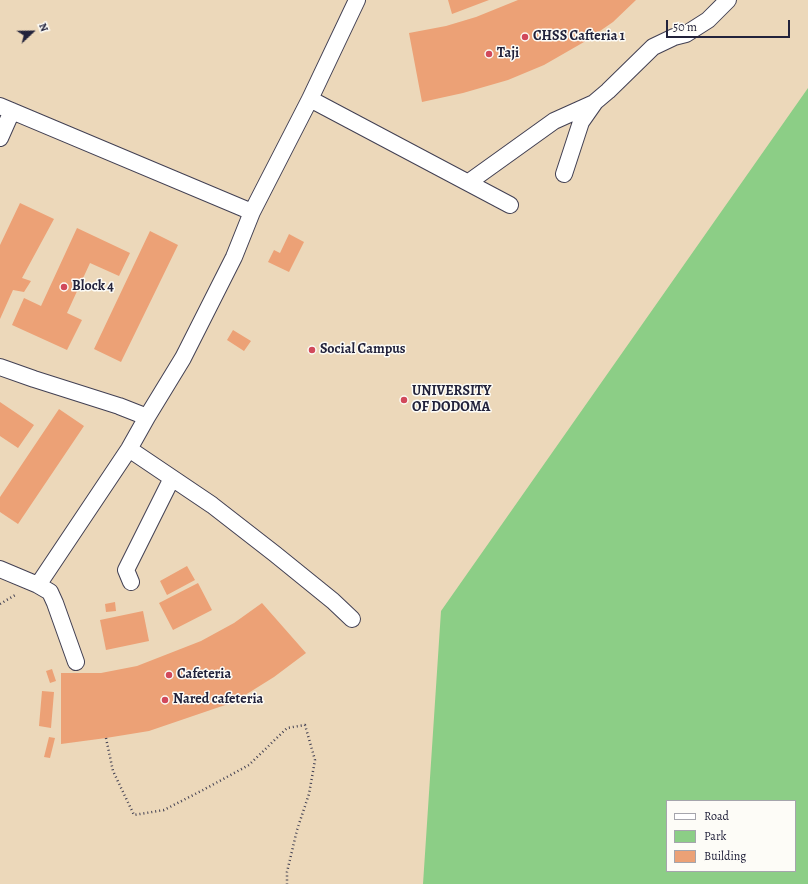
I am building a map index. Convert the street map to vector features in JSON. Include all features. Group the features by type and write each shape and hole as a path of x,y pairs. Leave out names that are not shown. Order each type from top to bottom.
{"street":[{"path":"38,584 129,449 146,417 173,375 195,335 234,257 252,212 310,99 357,0"},
{"path":"564,174 581,122 595,102 653,47 674,37 686,34 708,20 728,0"},
{"path":"310,99 510,205"},
{"path":"469,182 554,121 595,102"},
{"path":"0,138 6,108 252,212"},
{"path":"0,367 119,406 146,417"},
{"path":"129,449 212,505 275,554 352,619"},
{"path":"131,582 126,570 172,478"},
{"path":"0,569 38,584 50,592 76,662"}],"path":[{"path":"106,738 113,771 134,815 164,810 249,765 287,728 305,725 315,760 309,794 297,830 287,872 287,884"}],"shaded area":[{"name":"Social Campus","path":"0,0 808,0 808,884 0,884"}],"green space":[{"path":"808,88 808,884 423,884 441,611"}],"building":[{"path":"448,0 489,0 452,14"},
{"name":"Taji","path":"518,0 636,0 613,22 584,42 544,65 508,80 463,93 422,102 409,33 446,26 476,17"},
{"path":"20,203 54,219 22,278 31,281 24,292 13,290 0,319 0,245"},
{"name":"Block 4","path":"77,228 130,253 119,276 90,263 67,313 82,320 67,350 12,325 24,298 41,306"},
{"path":"150,231 178,245 121,362 94,349"},
{"path":"289,234 304,242 289,272 268,262 274,250 280,253"},
{"path":"233,330 251,341 244,351 227,340"},
{"path":"0,402 34,425 18,448 0,436"},
{"path":"59,409 84,426 18,524 0,512 0,497"},
{"path":"187,566 195,580 167,595 160,581"},
{"path":"198,583 212,610 173,630 159,603"},
{"path":"115,602 116,611 106,612 105,604"},
{"name":"Cafeteria","path":"262,603 306,653 274,677 234,702 149,731 61,744 61,673 101,673 137,666 201,641 234,623"},
{"path":"143,611 149,641 106,650 100,620"},
{"path":"52,669 56,681 50,683 46,671"},
{"path":"42,691 54,692 51,728 39,726"},
{"path":"49,737 55,738 50,758 44,757"}],"place":[{"name":"CHSS Cafteria 1","path":"525,37"},
{"name":"Taji","path":"489,54"},
{"name":"Block 4","path":"64,287"},
{"name":"Social Campus","path":"312,350"},
{"name":"UNIVERSITY OF DODOMA","path":"404,400"},
{"name":"Cafeteria","path":"169,675"},
{"name":"Nared cafeteria","path":"165,700"}]}
